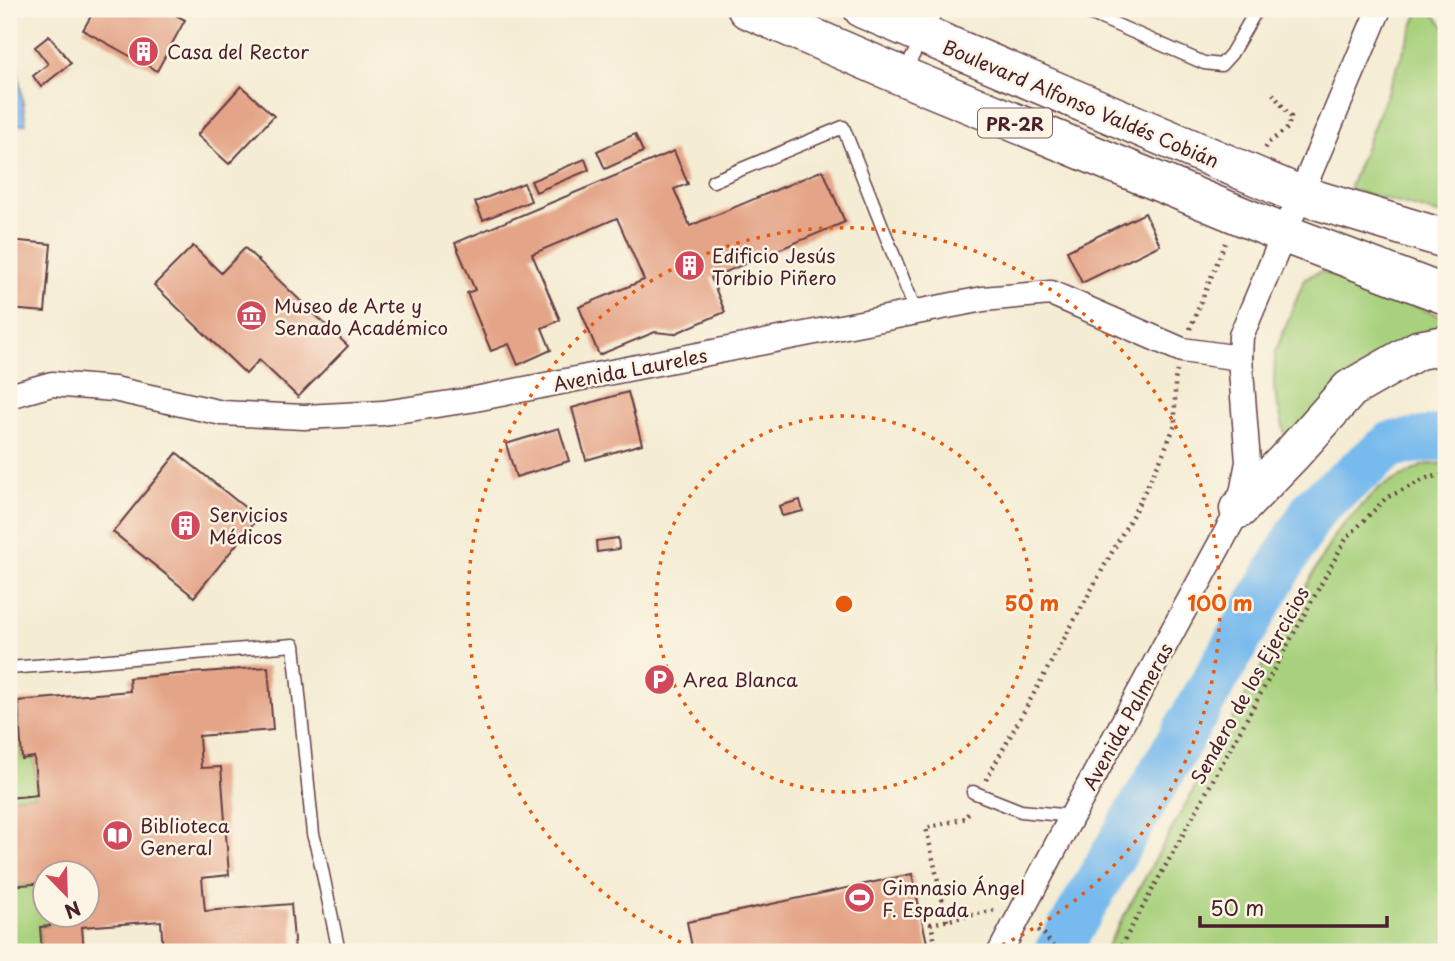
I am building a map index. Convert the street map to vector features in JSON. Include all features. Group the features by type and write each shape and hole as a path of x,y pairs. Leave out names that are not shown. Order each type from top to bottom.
{"main road":[{"name":"PR-2R","path":"747,9 1236,214 1446,295"},
{"name":"Boulevard Alfonso Valdés Cobián","path":"863,9 929,22 1252,175 1300,195"},
{"name":"PR-2R","path":"1300,195 1446,239"},
{"path":"1239,509 1350,389 1418,350 1446,345"}],"street":[{"name":"Avenida Palmeras","path":"1000,952 1239,509 1248,462 1240,358 1241,336 1379,9"},
{"name":"Avenida Laureles","path":"9,396 52,384 114,389 222,413 304,417 383,413 470,400 983,299 1051,293 1182,350 1240,358"}],"lane":[{"path":"1075,9 1204,63 1221,65 1231,54 1257,9"},
{"path":"902,76 929,22"},
{"path":"713,181 843,127 916,312"},
{"path":"9,668 294,645 313,834 340,952"},
{"path":"976,793 1021,811 1072,816"}],"path":[{"path":"1252,175 1268,143 1288,128 1291,117 1273,94"},
{"path":"947,921 926,828 966,818 976,793 1137,507 1175,425 1175,380 1182,350 1236,214"},
{"name":"Sendero de los Ejercicios","path":"1118,952 1346,539 1386,498 1427,478 1446,474"},
{"path":"937,952 931,924 996,910 1044,933 1057,952"},
{"path":"9,945 18,952"}],"green space":[{"path":"1420,9 1430,9 1446,29 1446,216 1349,189"},
{"path":"1321,271 1446,318 1446,335 1287,443 1274,389 1275,353 1305,278"},
{"path":"1446,463 1446,952 1104,952 1336,532 1379,488 1424,465"},
{"path":"9,698 18,701 22,758 34,757 37,795 9,798"},
{"path":"32,884 32,930 40,930 42,952 9,952 9,886"}],"water":[{"path":"15,51 26,124 9,126 9,52"}],"building":[{"name":"Casa del Rector","path":"95,9 165,9 185,20 157,71 83,30"},
{"path":"49,36 71,63 41,87 33,76 48,64 35,47"},
{"path":"241,86 274,116 229,164 197,135"},
{"path":"635,134 643,152 605,169 597,151"},
{"name":"Edificio Jesús Toribio Piñero","path":"674,151 688,184 674,189 690,226 823,170 845,222 711,278 725,312 674,334 655,332 599,355 579,307 644,280 617,218 532,254 560,320 542,328 551,350 518,365 509,344 491,351 467,293 475,290 455,243"},
{"path":"585,159 589,170 536,192 531,181"},
{"path":"524,183 531,201 483,220 475,202"},
{"path":"1145,213 1160,245 1082,283 1067,251"},
{"path":"9,240 51,244 45,312 9,309"},
{"name":"Museo de Arte y Senado Académico","path":"193,246 221,273 245,248 348,346 298,397 259,360 246,374 154,285"},
{"path":"628,392 642,444 586,460 572,408"},
{"path":"559,428 569,461 516,477 506,444"},
{"name":"Servicios Médicos","path":"177,453 258,518 194,597 113,532"},
{"path":"800,500 803,511 782,516 779,506"},
{"path":"618,538 619,549 597,552 596,541"},
{"name":"Biblioteca General","path":"268,667 273,730 199,736 201,768 221,767 229,875 202,878 205,911 291,904 295,952 163,952 161,921 102,925 102,860 32,860 32,884 9,886 9,798 37,795 34,757 22,759 18,701 130,691 129,678"},
{"name":"Gimnasio Ángel F. Espada","path":"912,874 929,952 693,952 687,922"},
{"name":"Biblioteca General","path":"40,930 82,930 84,952 42,952"}],"waterway":[{"path":"1057,952 1315,507 1392,444 1446,437"}],"place":[{"name":"Casa del Rector","path":"144,51"},
{"name":"Edificio Jesús Toribio Piñero","path":"689,266"},
{"name":"Museo de Arte y Senado Académico","path":"251,316"},
{"name":"Servicios Médicos","path":"186,525"},
{"name":"Area Blanca","path":"660,679"},
{"name":"Biblioteca General","path":"117,836"},
{"name":"Gimnasio Ángel F. Espada","path":"859,898"}]}
